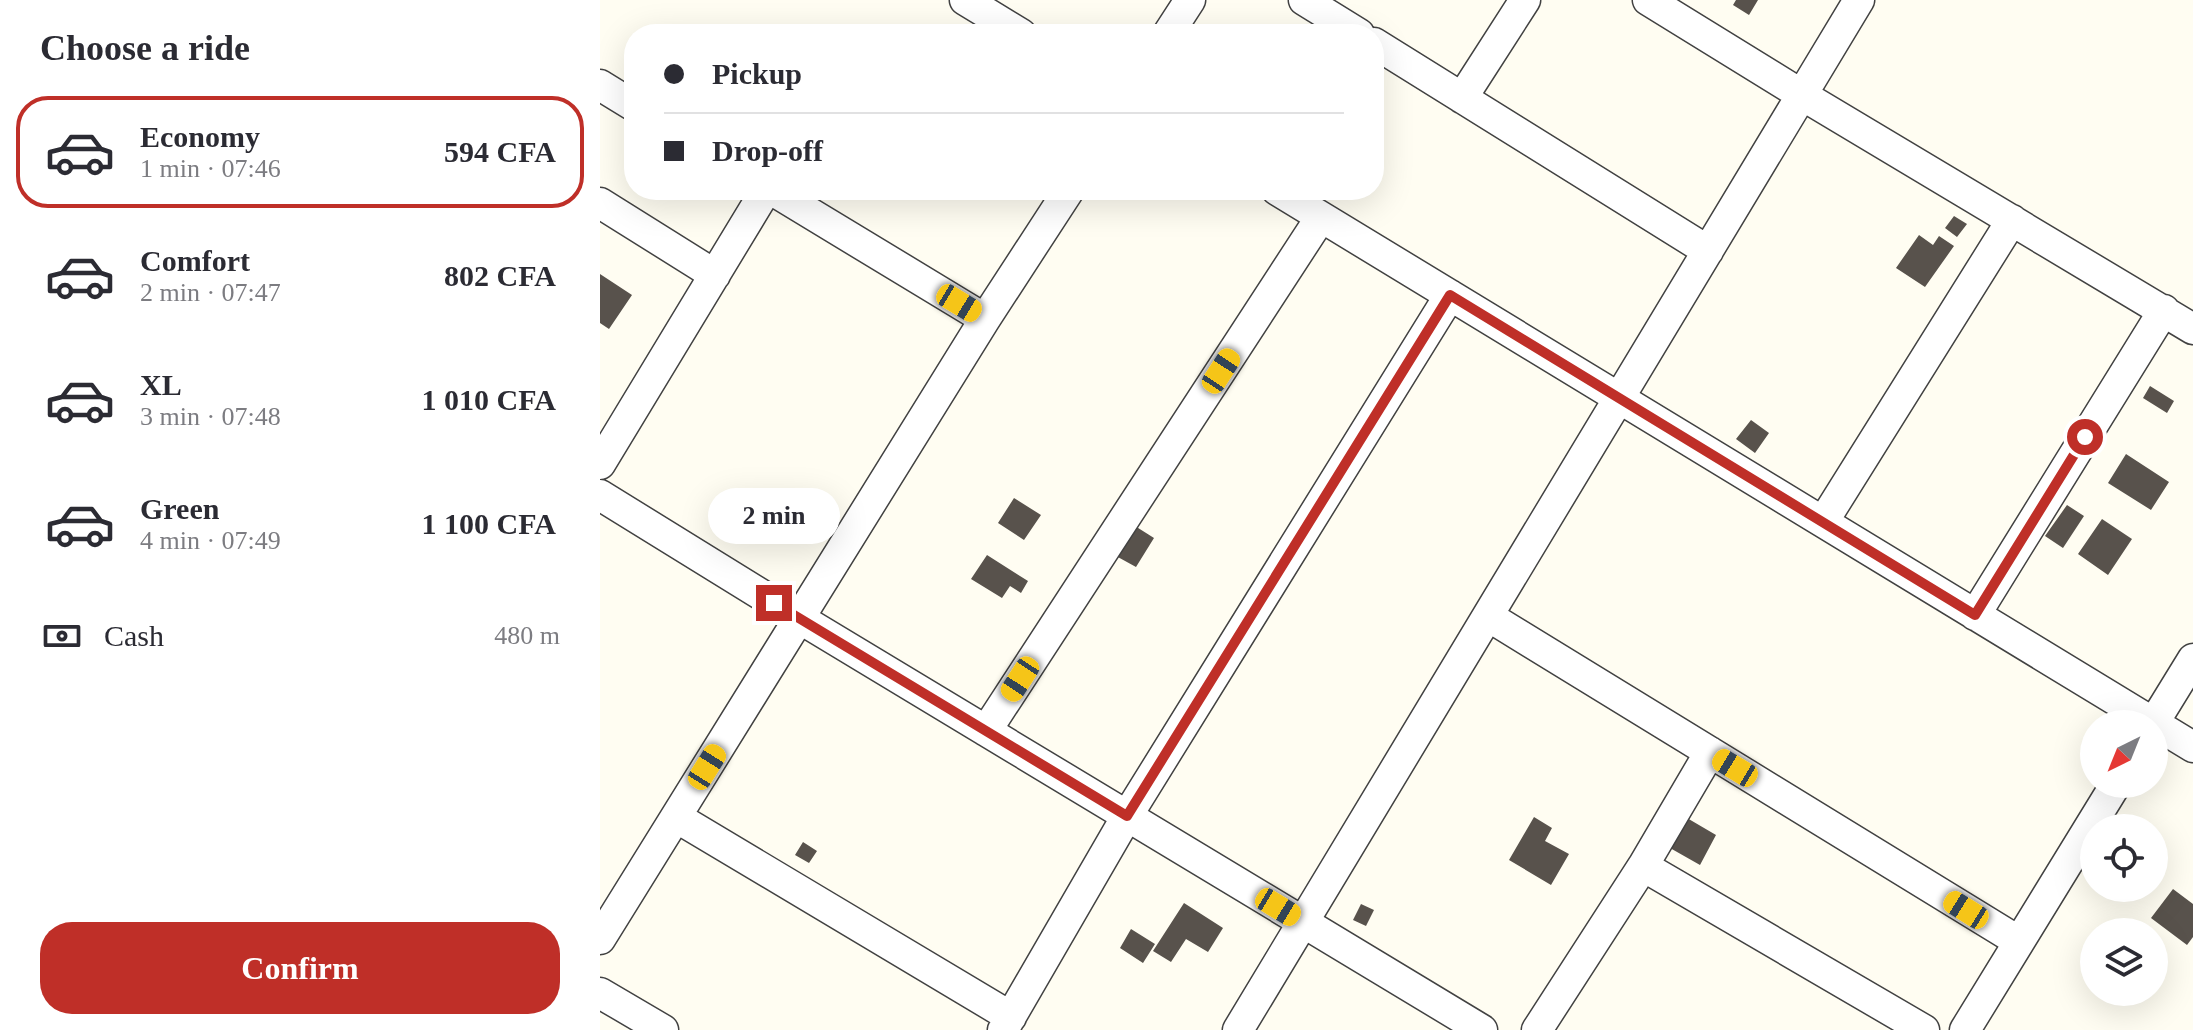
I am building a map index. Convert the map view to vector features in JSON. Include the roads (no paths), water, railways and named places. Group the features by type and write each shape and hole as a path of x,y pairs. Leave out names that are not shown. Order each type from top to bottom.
{"street":[{"path":"965,0 1005,24"},
{"path":"1174,24 1190,0"},
{"path":"1304,0 1343,24"},
{"path":"1462,98 1525,0"},
{"path":"1648,0 2193,329"},
{"path":"1238,1030 1859,0"},
{"path":"1384,49 1708,251"},
{"path":"600,85 624,100"},
{"path":"600,464 760,200"},
{"path":"789,200 985,319"},
{"path":"600,939 985,319 1062,200"},
{"path":"1293,200 2130,710"},
{"path":"600,203 715,275"},
{"path":"986,731 1321,217"},
{"path":"1823,522 2012,220"},
{"path":"676,817 1007,1023 1127,816 1450,295"},
{"path":"1975,615 2164,310"},
{"path":"600,495 1482,1030"},
{"path":"1488,616 2018,941"},
{"path":"2162,710 2193,659"},
{"path":"2168,733 2193,747"},
{"path":"1537,1030 1643,866 1710,752"},
{"path":"1965,1030 2107,798"},
{"path":"1643,866 1924,1030"},
{"path":"600,993 663,1030"}]}
